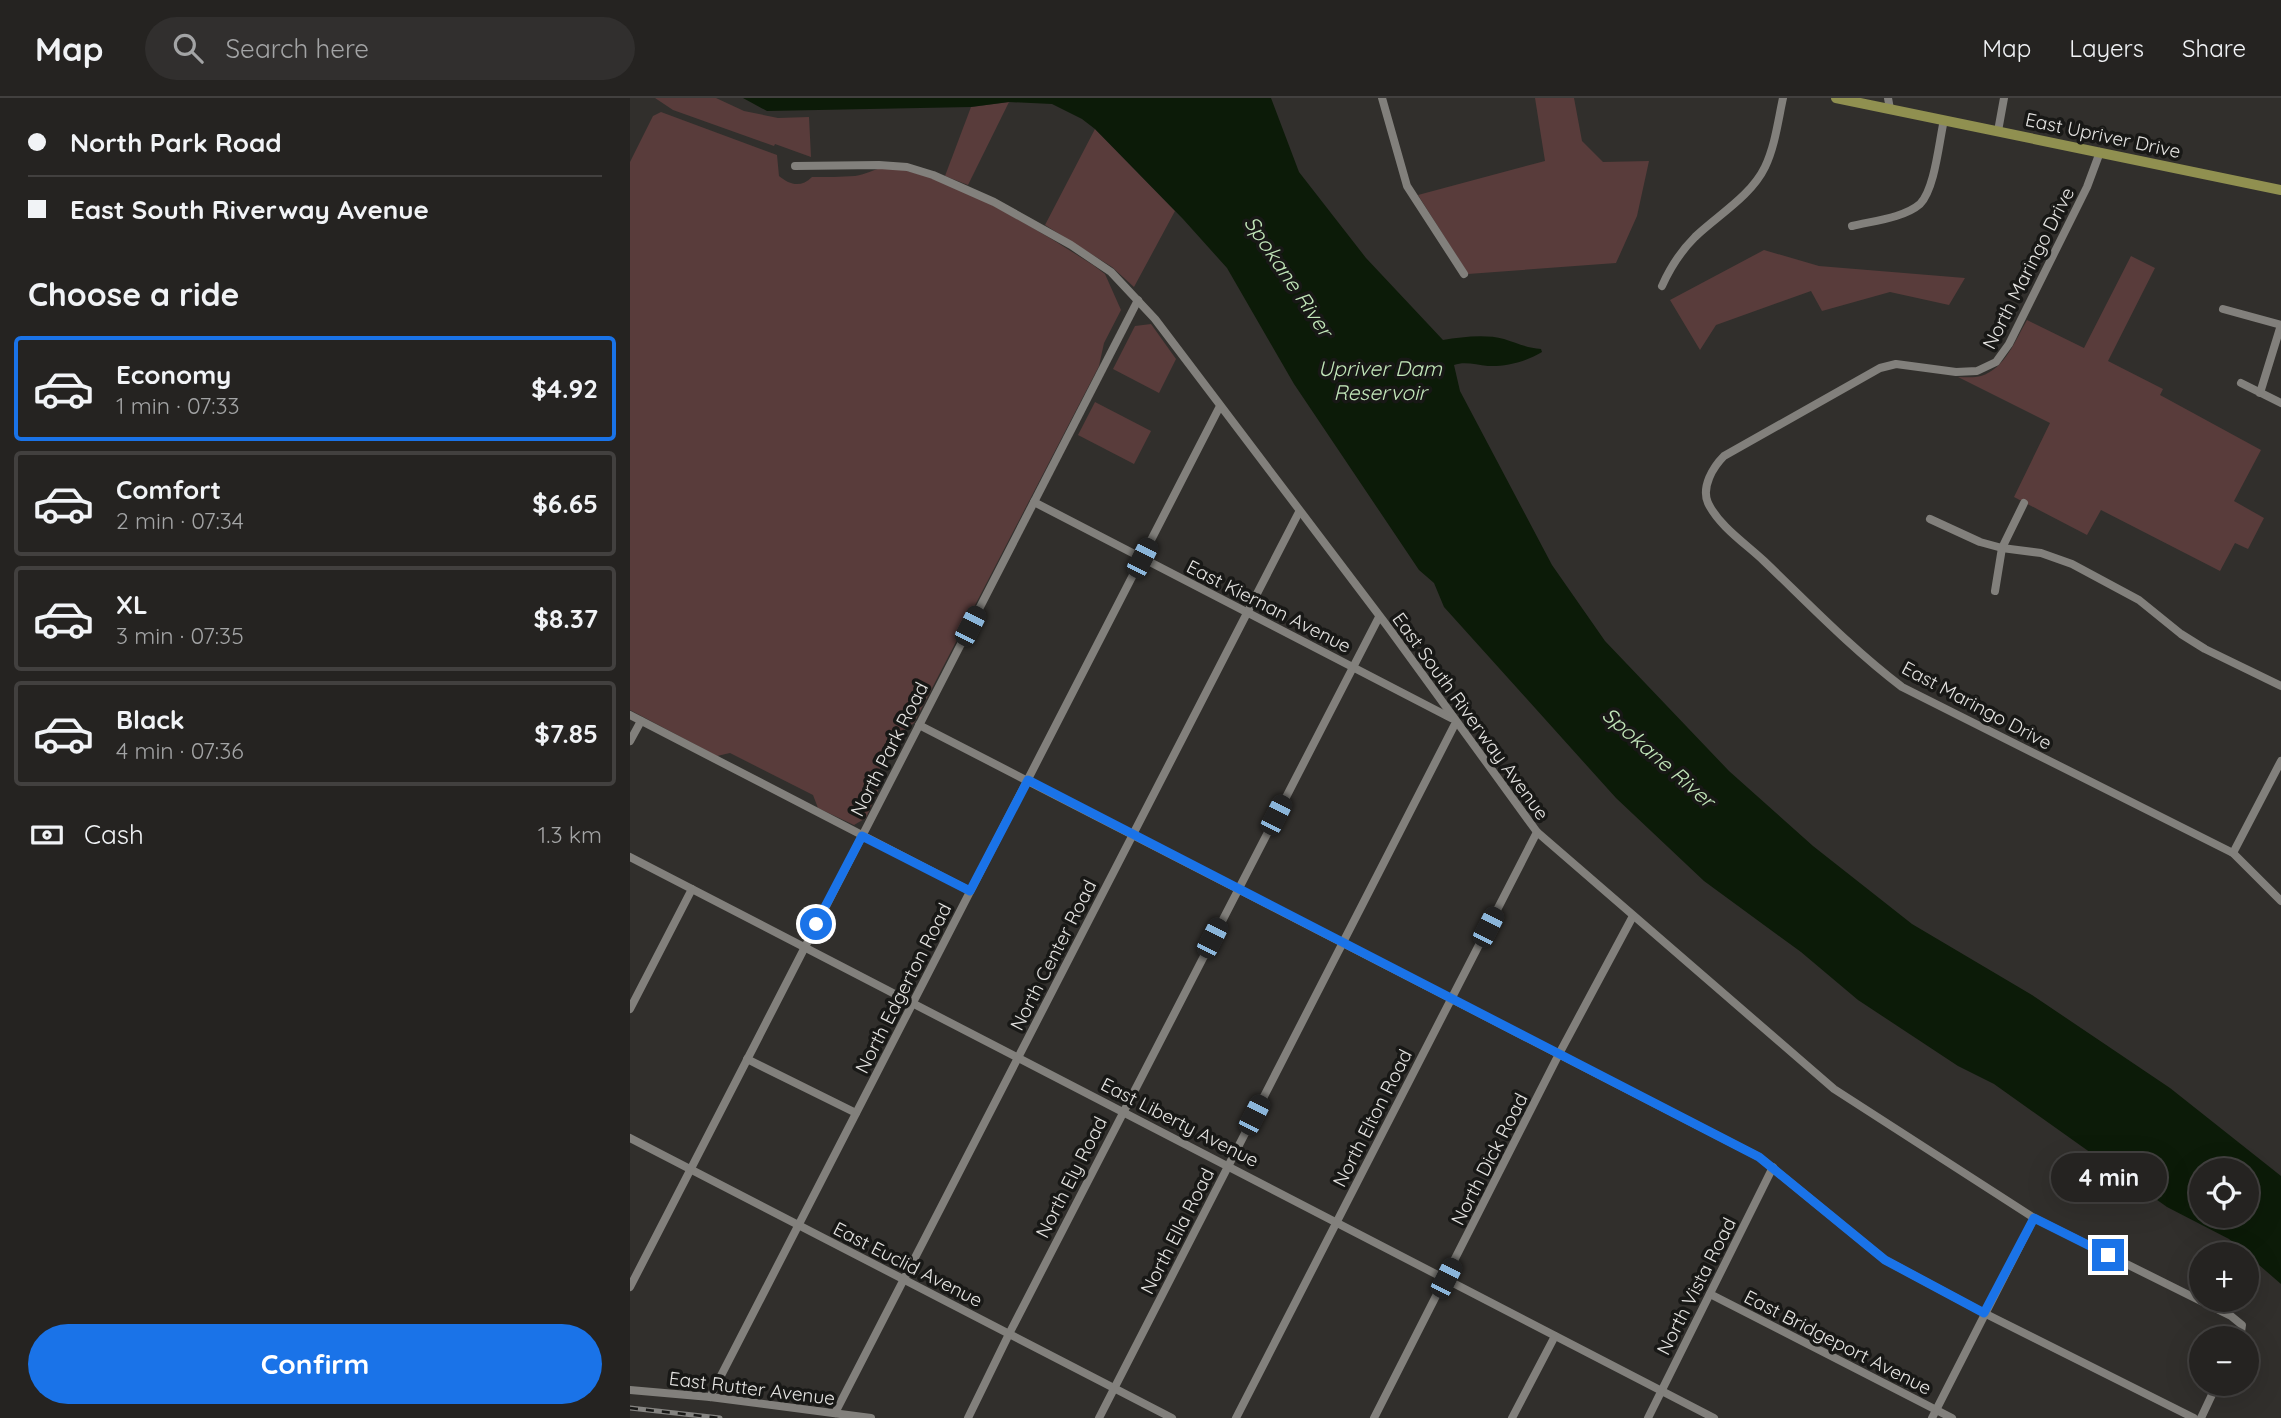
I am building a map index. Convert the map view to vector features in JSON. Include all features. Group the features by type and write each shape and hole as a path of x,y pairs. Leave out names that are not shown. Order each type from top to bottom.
{"main road":[{"name":"East Upriver Drive","path":"1836,98 1889,103 1944,120 2281,190"}],"street":[{"path":"1382,98 1407,187 1464,274"},
{"path":"1662,286 1671,266 1694,238 1752,187 1765,168 1783,98"},
{"path":"1998,131 2004,98"},
{"path":"1852,226 1903,213 1920,204 1931,182 1944,120"},
{"name":"North Maringo Drive","path":"1707,484 1713,467 1724,456 1880,368 1903,365 1956,372 1977,371 1996,362 2009,344 2075,212 2100,152"},
{"name":"East South Riverway Avenue","path":"795,166 879,165 907,167 933,175 994,202 1071,245 1111,272 1155,319 1537,832 1834,1089 2034,1218 2231,1316 2242,1326"},
{"name":"North Park Road","path":"630,1287 1138,300"},
{"path":"2223,309 2281,325 2260,393"},
{"path":"2241,383 2281,404"},
{"name":"North Edgerton Road","path":"710,1397 1220,406"},
{"name":"East Maringo Drive","path":"1707,484 1707,502 1719,519 1873,665 1902,687 2233,853 2281,901"},
{"name":"East Kiernan Avenue","path":"1034,502 1454,720"},
{"path":"1995,590 2002,548 2024,503"},
{"name":"North Center Road","path":"835,1413 1299,512"},
{"path":"1930,519 1979,542 2041,553 2072,564 2140,600 2181,634 2205,649 2281,686"},
{"name":"North Ely Road","path":"968,1418 1123,1111 1379,617"},
{"path":"630,715 970,891"},
{"path":"630,741 641,720"},
{"name":"North Ella Road","path":"1099,1418 1343,943 1454,720"},
{"path":"919,725 1759,1157 1885,1260 1984,1313 2194,1418"},
{"path":"2233,853 2281,761"},
{"name":"North Elton Road","path":"1236,1418 1537,832"},
{"name":"East Liberty Avenue","path":"630,857 1714,1418"},
{"path":"630,1010 692,889"},
{"name":"North Dick Road","path":"1374,1418 1559,1054 1633,916"},
{"path":"747,1059 856,1114"},
{"name":"East Euclid Avenue","path":"630,1138 1172,1418"},
{"name":"North Vista Road","path":"1648,1418 1773,1167"},
{"path":"1934,1414 2034,1218"},
{"name":"East Bridgeport Avenue","path":"1710,1294 1934,1414 1952,1418"},
{"path":"1512,1418 1555,1336"},
{"name":"East Rutter Avenue","path":"630,1390 710,1397 871,1418"},
{"path":"2201,1418 2211,1396"}],"shaded area":[{"path":"655,98 716,98 744,111 778,118 809,117 811,157 673,110"},
{"path":"1535,98 1574,98 1582,141 1603,162 1649,161 1637,216 1616,263 1468,274 1418,195 1545,161"},
{"path":"1009,102 968,185 945,176 971,107"},
{"path":"661,112 777,155 779,176 787,182 800,184 812,177 844,177 886,168 909,171 963,191 1021,221 1105,274 1121,310 1104,343 1099,366 914,723 895,738 877,774 880,786 866,818 854,825 818,808 813,795 730,753 717,756 630,710 630,162 653,116"},
{"path":"1095,129 1175,211 1134,287 1112,267 1045,225"},
{"path":"1764,250 1819,266 1965,278 1949,305 1890,292 1822,311 1811,291 1716,325 1700,350 1670,300"},
{"path":"2131,256 2155,268 2108,361 2163,389 2160,395 2261,450 2234,501 2264,518 2248,549 2235,543 2220,571 2101,510 2087,535 2014,497 2050,423 1958,377 1981,376 1997,367 2009,353 2027,320 2084,348"},
{"path":"1151,324 1176,359 1159,393 1113,369 1135,326"},
{"path":"1095,402 1151,431 1134,464 1078,435"}],"water":[{"path":"743,98 1271,98 1299,172 1366,258 1443,340 1489,337 1541,349 1542,352 1536,355 1509,364 1454,365 1460,391 1552,565 1605,641 1729,771 1813,846 1912,924 2032,995 2170,1088 2258,1158 2189,1158 2189,1218 2167,1207 1994,1084 1958,1066 1858,1000 1801,952 1704,881 1616,798 1444,607 1434,583 1419,570 1294,384 1227,268 1183,219 1082,119 1052,104 1009,102 971,107 767,111"},
{"path":"2259,1159 2281,1176 2281,1284 2259,1265 2259,1242 2232,1242 2208,1228 2259,1228"}],"railway":[{"path":"630,1408 720,1418"}],"route":[{"path":"816,924 862,836 970,891 1028,780 1759,1157 1885,1260 1984,1313 2034,1218 2108,1255"}],"water label":[{"name":"Spokane River","path":"1289,276"},
{"name":"Upriver Dam Reservoir","path":"1380,380"},
{"name":"Spokane River","path":"1659,757"}]}
